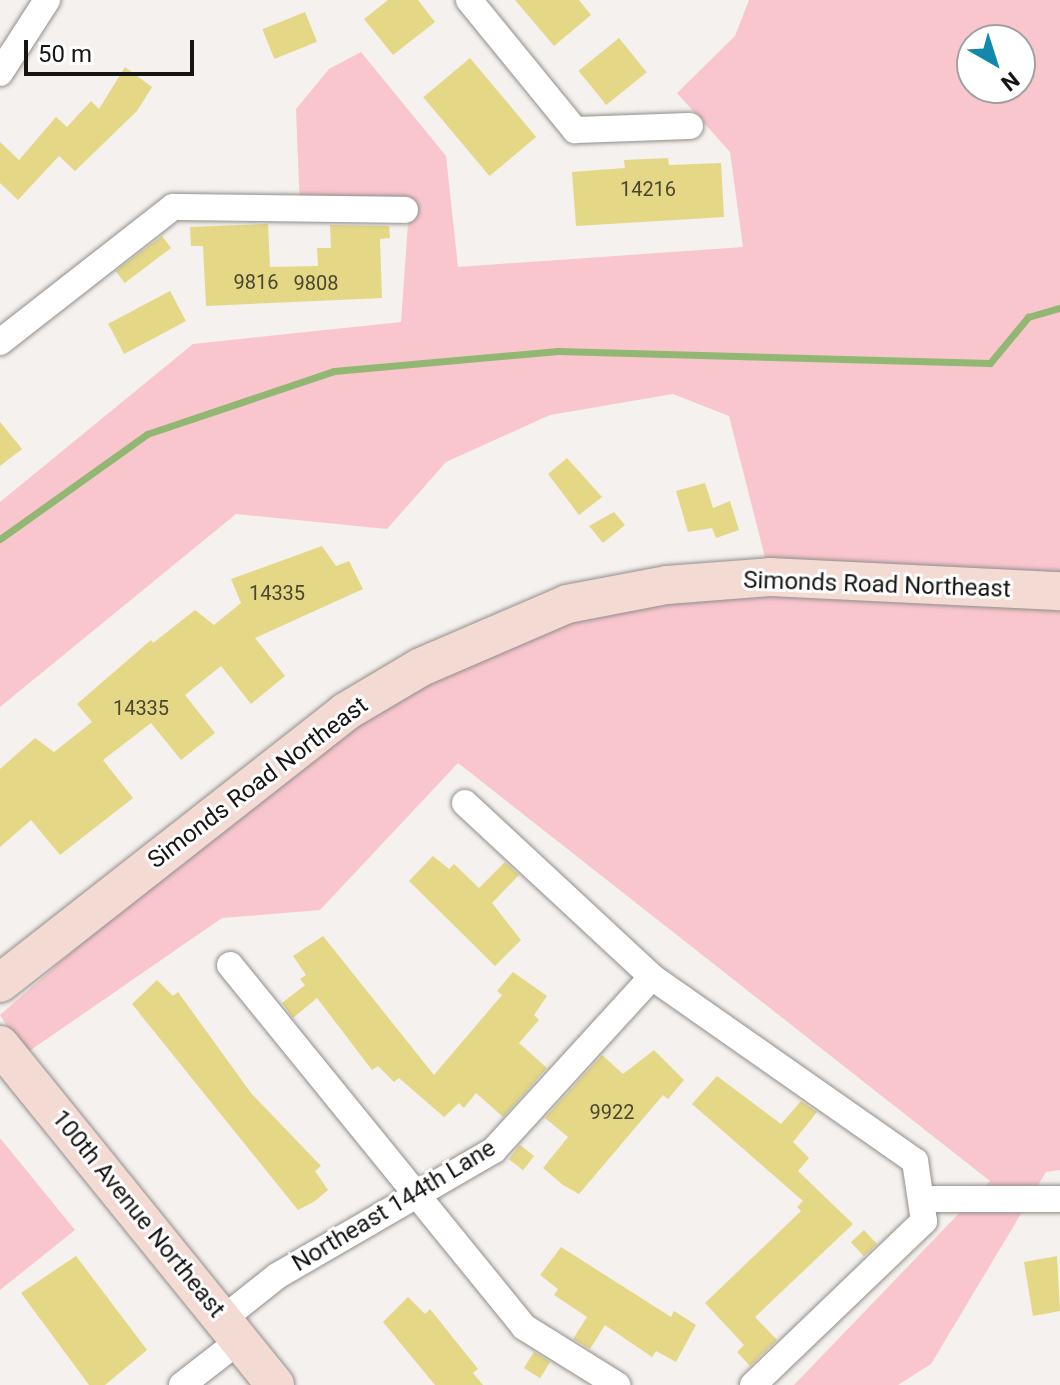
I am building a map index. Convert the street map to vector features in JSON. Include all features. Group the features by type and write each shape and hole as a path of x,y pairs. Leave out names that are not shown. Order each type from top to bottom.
{"main road":[{"name":"Simonds Road Northeast","path":"0,983 345,712 421,667 567,604 667,585 770,577 1060,591"},
{"name":"100th Avenue Northeast","path":"0,1045 275,1385"}],"street":[{"path":"0,73 47,0"},
{"path":"469,0 575,130 690,126"},
{"path":"0,342 173,207 405,210"},
{"path":"465,803 652,977 915,1161 924,1221 753,1385"},
{"path":"230,965 524,1327 617,1385"},
{"name":"Northeast 144th Lane","path":"182,1385 277,1276 494,1150 652,977"},
{"path":"921,1199 1041,1203 1060,1199"}],"shaded area":[{"path":"749,0 1060,0 1060,1170 1046,1172 931,1364 898,1385 794,1385 990,1181 458,763 320,910 222,918 25,1054 0,1015 345,712 482,638 770,577 729,416 673,394 550,415 446,462 387,529 236,514 0,707 0,502 193,344 401,322 409,209 300,208 296,109 329,69 361,52 446,156 458,267 743,247 730,152 677,93 735,36"},
{"path":"0,1138 75,1230 0,1290"}],"building":[{"path":"388,0 418,0 435,22 393,55 364,19"},
{"path":"515,0 579,0 591,15 554,46"},
{"path":"305,12 317,42 274,59 262,29"},
{"path":"619,38 647,72 606,105 579,71"},
{"path":"470,58 536,137 489,176 423,97"},
{"path":"125,67 152,87 137,111 75,171 59,156 18,200 0,183 0,142 19,160 56,117 67,127 91,101 99,109"},
{"path":"668,158 669,165 721,163 724,217 576,226 572,172 625,168 624,160"},
{"path":"268,224 270,267 318,266 317,248 331,248 330,225 389,226 390,238 380,239 382,298 206,306 203,246 191,246 190,227"},
{"path":"162,236 171,248 125,283 116,271"},
{"path":"170,291 186,321 124,354 108,324"},
{"path":"0,422 22,449 0,466"},
{"path":"567,458 602,497 579,515 548,474"},
{"path":"705,483 713,508 730,501 739,530 716,538 712,528 688,532 676,491"},
{"path":"614,512 625,525 603,543 589,526"},
{"path":"322,546 336,566 349,561 363,589 255,638 285,676 251,704 221,666 185,695 215,733 181,760 151,723 103,760 133,798 60,855 31,820 0,847 0,769 35,738 54,752 92,722 77,704 151,640 153,643 195,610 214,625 241,603 231,579"},
{"path":"433,856 449,869 454,864 479,888 505,862 519,875 492,903 521,940 495,966 409,881"},
{"path":"323,936 434,1075 502,995 497,991 513,972 547,996 534,1015 539,1020 519,1043 547,1068 503,1117 476,1093 464,1108 459,1103 444,1117 399,1078 394,1082 378,1066 372,1070 317,998 293,1018 282,1003 305,985 300,979 306,975 293,956"},
{"path":"157,980 173,996 178,992 251,1093 321,1166 315,1171 328,1190 315,1201 298,1210 132,1004"},
{"path":"654,1050 684,1080 668,1099 663,1095 579,1194 563,1185 543,1168 568,1137 545,1118 602,1055 623,1074"},
{"path":"717,1076 781,1124 801,1101 817,1112 793,1142 809,1158 798,1171 853,1224 755,1317 777,1340 750,1366 737,1352 744,1345 705,1303 801,1211 797,1207 803,1201 692,1104"},
{"path":"520,1145 534,1156 523,1170 509,1159"},
{"path":"864,1230 877,1244 864,1256 851,1242"},
{"path":"561,1247 671,1317 674,1311 696,1325 676,1362 656,1351 652,1357 605,1325 590,1349 573,1339 587,1317 554,1295 558,1289 540,1275"},
{"path":"76,1256 147,1350 105,1385 89,1385 21,1293"},
{"path":"1057,1256 1060,1311 1033,1316 1024,1262"},
{"path":"408,1297 425,1314 430,1309 478,1369 473,1373 483,1385 435,1385 383,1322"},
{"path":"534,1352 550,1362 540,1378 524,1368"}],"waterway":[{"path":"0,539 147,434 334,371 558,351 990,363 1028,317 1060,308"}]}
